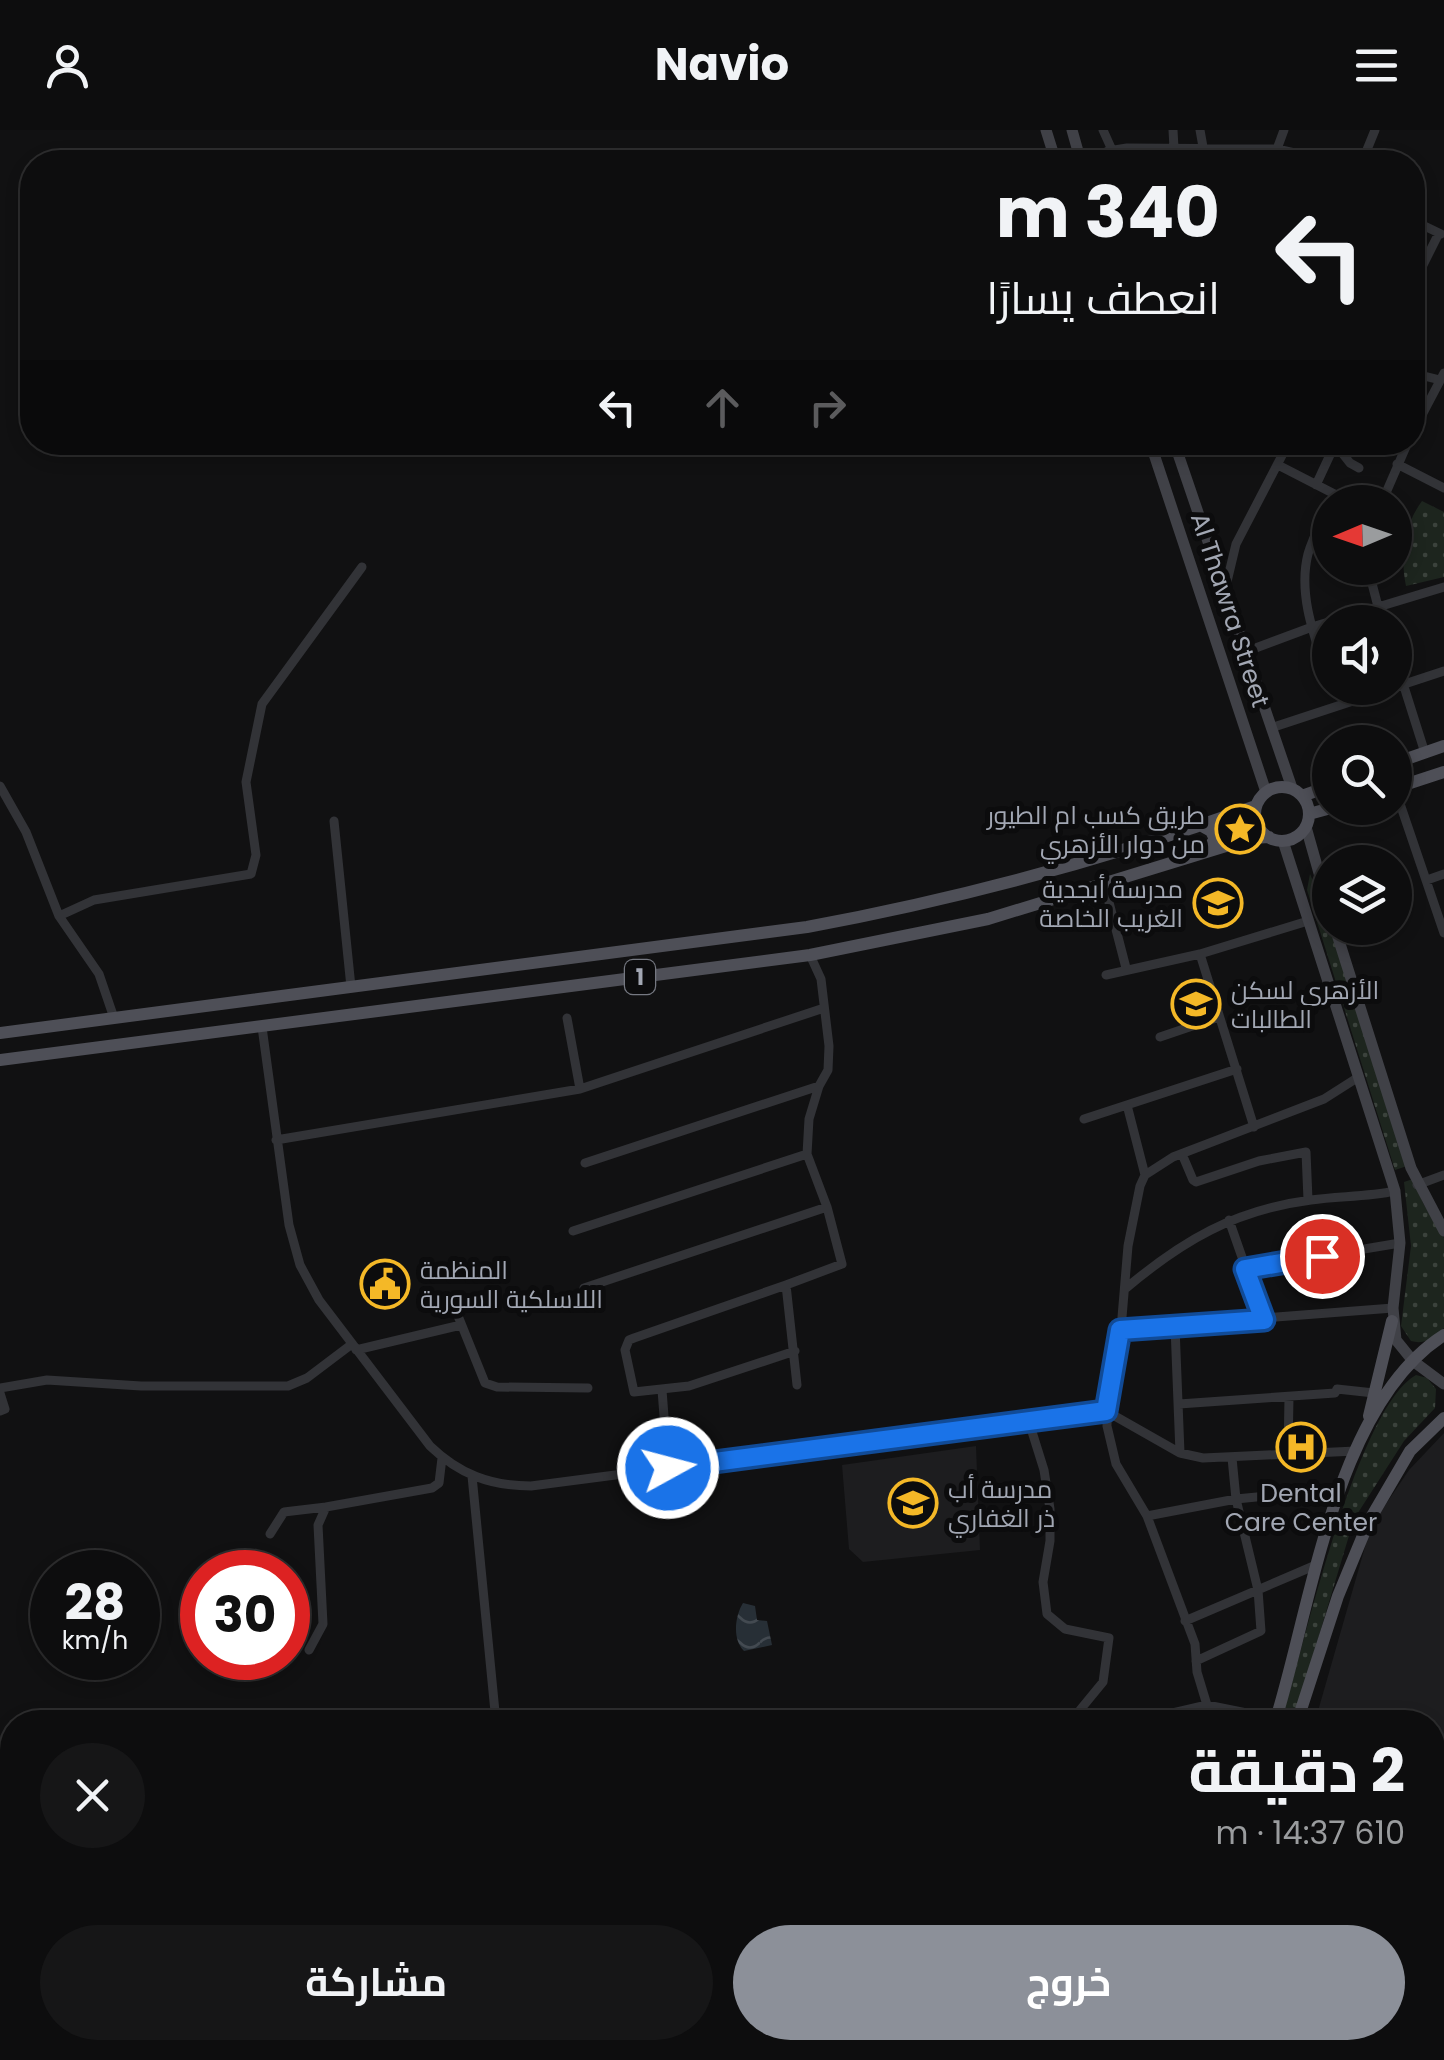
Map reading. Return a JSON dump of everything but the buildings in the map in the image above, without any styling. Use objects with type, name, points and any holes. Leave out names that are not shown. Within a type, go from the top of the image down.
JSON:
[{"type":"main road","name":"Al Thawra Street","points":[[1155,455],[1266,792]]},
{"type":"main road","name":"Al Thawra Street","points":[[1178,455],[1271,728],[1297,792]]},
{"type":"main road","points":[[1162,475],[1182,467]]},
{"type":"main road","points":[[1412,757],[1444,746]]},
{"type":"main road","points":[[1412,782],[1444,772]]},
{"type":"main road","points":[[1312,789],[1297,792],[1283,786],[1266,792],[1256,806],[1257,824],[1268,837],[1283,841],[1297,836],[1312,818]]},
{"type":"main road","points":[[1297,792],[1312,845]]},
{"type":"main road","name":"1","points":[[0,1033],[807,927],[887,912],[1138,847],[1256,806]]},
{"type":"main road","points":[[1176,862],[1213,843],[1214,834],[1202,826]]},
{"type":"main road","name":"1","points":[[0,1059],[810,956],[988,918],[1252,838],[1268,837]]},
{"type":"main road","points":[[1283,841],[1396,1191],[1400,1243],[1392,1315],[1365,1434]]},
{"type":"main road","points":[[1295,878],[1307,869],[1312,870]]},
{"type":"main road","points":[[887,912],[892,938]]},
{"type":"main road","points":[[1340,945],[1410,1168],[1444,1230]]},
{"type":"main road","points":[[0,1041],[0,1059]]},
{"type":"main road","points":[[1391,1174],[1410,1168]]},
{"type":"main road","points":[[1392,1315],[1396,1340],[1412,1361],[1444,1384]]},
{"type":"main road","points":[[1279,1710],[1316,1565],[1356,1451],[1383,1400],[1412,1361],[1444,1335]]},
{"type":"main road","points":[[1301,1710],[1338,1596],[1368,1521],[1410,1451],[1444,1418]]},
{"type":"street","points":[[1103,130],[1112,150],[1281,150]]},
{"type":"street","points":[[1173,130],[1174,148]]},
{"type":"street","points":[[1200,130],[1203,147]]},
{"type":"street","points":[[1277,149],[1284,130]]},
{"type":"street","points":[[1425,264],[1441,234]]},
{"type":"street","points":[[1425,409],[1442,376]]},
{"type":"street","points":[[1225,592],[1236,544],[1283,455]]},
{"type":"street","points":[[1278,465],[1316,485],[1331,455]]},
{"type":"street","points":[[1344,455],[1359,468]]},
{"type":"street","points":[[1389,485],[1402,455]]},
{"type":"street","points":[[1397,464],[1444,488]]},
{"type":"street","points":[[1245,652],[1312,627],[1304,585],[1312,544]]},
{"type":"street","points":[[60,916],[94,900],[251,874],[256,856],[246,782],[262,704],[362,567]]},
{"type":"street","points":[[1392,605],[1444,587]]},
{"type":"street","points":[[1412,681],[1444,671]]},
{"type":"street","points":[[1271,728],[1343,705]]},
{"type":"street","points":[[1410,705],[1425,753]]},
{"type":"street","points":[[0,786],[26,832],[60,916],[99,974],[114,1018]]},
{"type":"street","points":[[334,821],[350,987]]},
{"type":"street","points":[[1407,825],[1444,932]]},
{"type":"street","points":[[1426,880],[1444,874]]},
{"type":"street","points":[[1104,883],[1126,968]]},
{"type":"street","points":[[1106,975],[1200,954],[1308,921]]},
{"type":"street","points":[[1200,954],[1254,1127]]},
{"type":"street","points":[[795,1350],[689,1386],[634,1392],[624,1350],[629,1340],[842,1264],[807,1154],[809,1119],[828,1070],[829,1046],[821,980],[810,956]]},
{"type":"street","points":[[276,1140],[580,1089],[824,1008]]},
{"type":"street","points":[[1160,1037],[1219,1016]]},
{"type":"street","points":[[567,1018],[580,1089]]},
{"type":"street","points":[[262,1027],[276,1140],[300,1265],[312,1290],[420,1436],[442,1458],[472,1476],[500,1484],[531,1486],[1106,1411],[1180,1453],[1232,1458],[1356,1451]]},
{"type":"street","points":[[1084,1119],[1237,1069]]},
{"type":"street","points":[[1208,1705],[1194,1644],[1147,1516],[1116,1464],[1109,1439],[1106,1411],[1140,1186],[1157,1165],[1324,1099],[1357,1078]]},
{"type":"street","points":[[585,1163],[819,1086]]},
{"type":"street","points":[[1126,1105],[1146,1175]]},
{"type":"street","points":[[1182,1154],[1196,1182],[1259,1161],[1306,1152],[1308,1200]]},
{"type":"street","points":[[573,1231],[807,1154]]},
{"type":"street","points":[[1417,1184],[1444,1176]]},
{"type":"street","points":[[1125,1289],[1180,1244],[1229,1220],[1308,1200],[1396,1191]]},
{"type":"street","points":[[584,1288],[827,1207]]},
{"type":"street","points":[[1229,1220],[1264,1320]]},
{"type":"street","points":[[1245,1269],[1400,1243]]},
{"type":"street","points":[[786,1285],[797,1385]]},
{"type":"street","points":[[450,1296],[480,1376],[489,1385],[588,1388]]},
{"type":"street","points":[[1120,1330],[1392,1315]]},
{"type":"street","points":[[0,1411],[4,1408],[0,1390],[47,1380],[140,1386],[288,1386],[354,1347],[461,1325]]},
{"type":"street","points":[[1175,1327],[1180,1453]]},
{"type":"street","points":[[1179,1404],[1335,1393],[1337,1389],[1374,1393]]},
{"type":"street","points":[[662,1390],[668,1468]]},
{"type":"street","points":[[1288,1454],[1289,1397]]},
{"type":"street","points":[[1029,1422],[1044,1470],[1050,1508],[1050,1541],[1043,1582],[1047,1614],[1066,1629],[1108,1638],[1104,1682],[1080,1710]]},
{"type":"street","points":[[270,1534],[284,1512],[432,1488],[439,1483],[442,1458]]},
{"type":"street","points":[[1196,1661],[1261,1630],[1258,1590],[1236,1500],[1232,1458]]},
{"type":"street","points":[[472,1476],[495,1710]]},
{"type":"street","points":[[1147,1516],[1236,1500],[1341,1489]]},
{"type":"street","points":[[310,1648],[323,1624],[318,1525],[326,1507]]},
{"type":"street","points":[[1185,1622],[1316,1565]]},
{"type":"street","points":[[1186,1710],[1208,1705],[1229,1710]]},
{"type":"shaded area","points":[[1444,1433],[1444,1710],[1318,1710],[1371,1526],[1409,1470]]},
{"type":"shaded area","points":[[976,1446],[980,1550],[863,1562],[849,1549],[842,1465]]},
{"type":"green space","points":[[1422,501],[1444,512],[1444,577],[1412,585],[1412,518]]},
{"type":"green space","points":[[1310,874],[1312,906],[1307,890]]},
{"type":"green space","points":[[1324,945],[1336,945],[1407,1166],[1395,1170]]},
{"type":"green space","points":[[1413,1179],[1444,1238],[1444,1328],[1421,1342],[1411,1341],[1401,1326],[1411,1246],[1404,1182]]},
{"type":"green space","points":[[1416,1375],[1427,1378],[1436,1389],[1435,1408],[1404,1441],[1354,1519],[1297,1710],[1285,1710],[1320,1581],[1354,1476],[1395,1396]]},
{"type":"water","points":[[743,1603],[755,1606],[757,1620],[767,1621],[772,1645],[744,1651],[740,1646],[736,1627]]},
{"type":"place","name":"طريق كسب ام الطيور من دوار الأزهري","points":[[1240,829]]},
{"type":"place","name":"مدرسة أبجدية الغريب الخاصة","points":[[1218,903]]},
{"type":"place","name":"الأزهري لسكن الطالبات","points":[[1196,1004]]},
{"type":"place","name":"المنظمة اللاسلكية السورية","points":[[385,1284]]},
{"type":"place","name":"Dental Care Center","points":[[1301,1447]]},
{"type":"place","name":"مدرسة أب ذر الغفاري","points":[[913,1503]]},
{"type":"route","points":[[668,1468],[1106,1411],[1120,1330],[1264,1320],[1245,1269],[1322,1256]]}]
